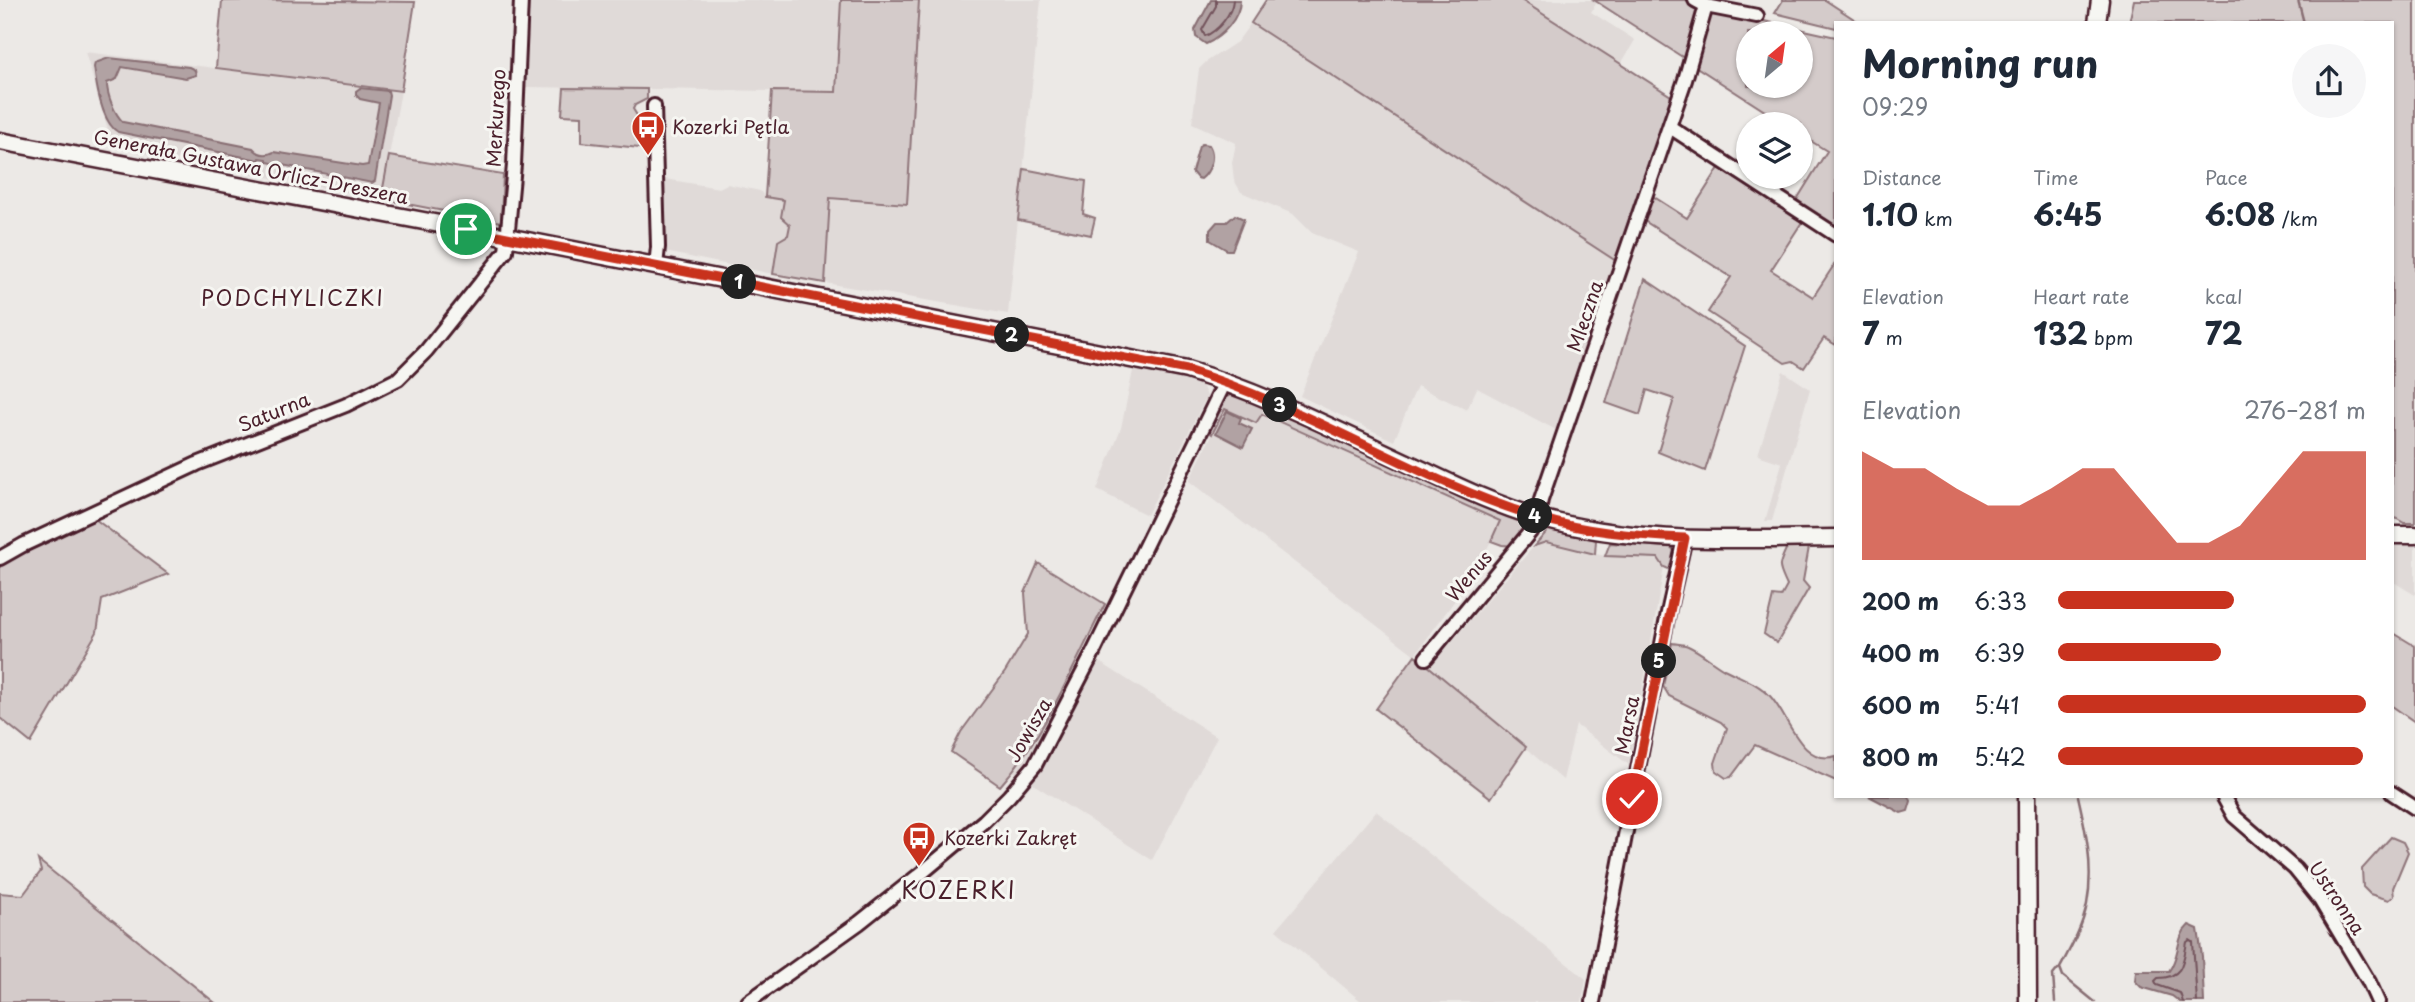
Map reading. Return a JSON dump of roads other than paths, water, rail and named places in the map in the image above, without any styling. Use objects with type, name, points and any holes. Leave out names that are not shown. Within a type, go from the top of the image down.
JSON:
[{"type":"main road","points":[[2097,21],[2100,0]]},
{"type":"main road","name":"Generała Gustawa Orlicz-Dreszera","points":[[0,141],[1187,370],[1225,382],[1466,490],[1538,517],[1605,533],[1685,538],[1834,538]]},
{"type":"main road","points":[[2394,535],[2415,535]]},
{"type":"main road","points":[[2027,798],[2028,1002]]},
{"type":"street","name":"Merkurego","points":[[508,237],[522,0]]},
{"type":"street","points":[[1700,3],[1757,16]]},
{"type":"street","name":"Mleczna","points":[[1538,517],[1541,500],[1670,127],[1700,3]]},
{"type":"street","points":[[654,106],[658,247],[656,266]]},
{"type":"street","points":[[1670,127],[1834,234]]},
{"type":"street","name":"Saturna","points":[[0,558],[197,464],[346,405],[398,379],[426,351],[506,251],[508,237]]},
{"type":"street","name":"Jowisza","points":[[748,1002],[859,923],[923,872],[992,813],[1035,765],[1090,659],[1225,382]]},
{"type":"street","name":"Wenus","points":[[1426,658],[1530,532],[1538,517]]},
{"type":"street","name":"Marsa","points":[[1593,1002],[1685,538]]},
{"type":"street","points":[[2394,794],[2415,808]]},
{"type":"street","name":"Ustronna","points":[[2224,798],[2234,817],[2295,869],[2320,900],[2378,1002]]},
{"type":"water","points":[[1211,0],[1240,0],[1237,13],[1229,26],[1206,44],[1196,37],[1195,30]]},
{"type":"water","points":[[109,58],[189,67],[195,70],[196,75],[186,78],[122,67],[117,79],[107,83],[112,104],[123,122],[253,148],[263,154],[274,152],[362,166],[368,165],[379,103],[360,99],[356,91],[360,88],[388,91],[375,181],[372,183],[267,162],[267,159],[259,160],[118,132],[104,112],[94,67],[95,63]]},
{"type":"water","points":[[1209,145],[1212,159],[1201,179],[1192,172],[1199,146]]},
{"type":"water","points":[[1235,215],[1244,219],[1232,250],[1227,250],[1210,240],[1210,230],[1217,222],[1227,222]]},
{"type":"water","points":[[1227,411],[1241,418],[1239,423],[1252,429],[1243,447],[1216,433]]},
{"type":"water","points":[[1873,798],[1910,798],[1908,811],[1901,813]]},
{"type":"water","points":[[2189,925],[2198,929],[2204,1002],[2180,1002],[2172,996],[2141,987],[2135,981],[2136,971],[2169,971],[2182,935]]},
{"type":"waterway","points":[[2298,0],[2303,21]]},
{"type":"waterway","points":[[2078,798],[2088,850],[2089,890],[2082,921],[2060,968],[2063,976],[2095,1002]]},
{"type":"waterway","points":[[2055,1002],[2053,975],[2058,969]]},
{"type":"place","name":"Kozerki Pętla","points":[[648,157]]},
{"type":"place","name":"Kozerki Zakręt","points":[[919,868]]},
{"type":"district","name":"PODCHYLICZKI","points":[[293,299]]},
{"type":"district","name":"KOZERKI","points":[[959,891]]}]
